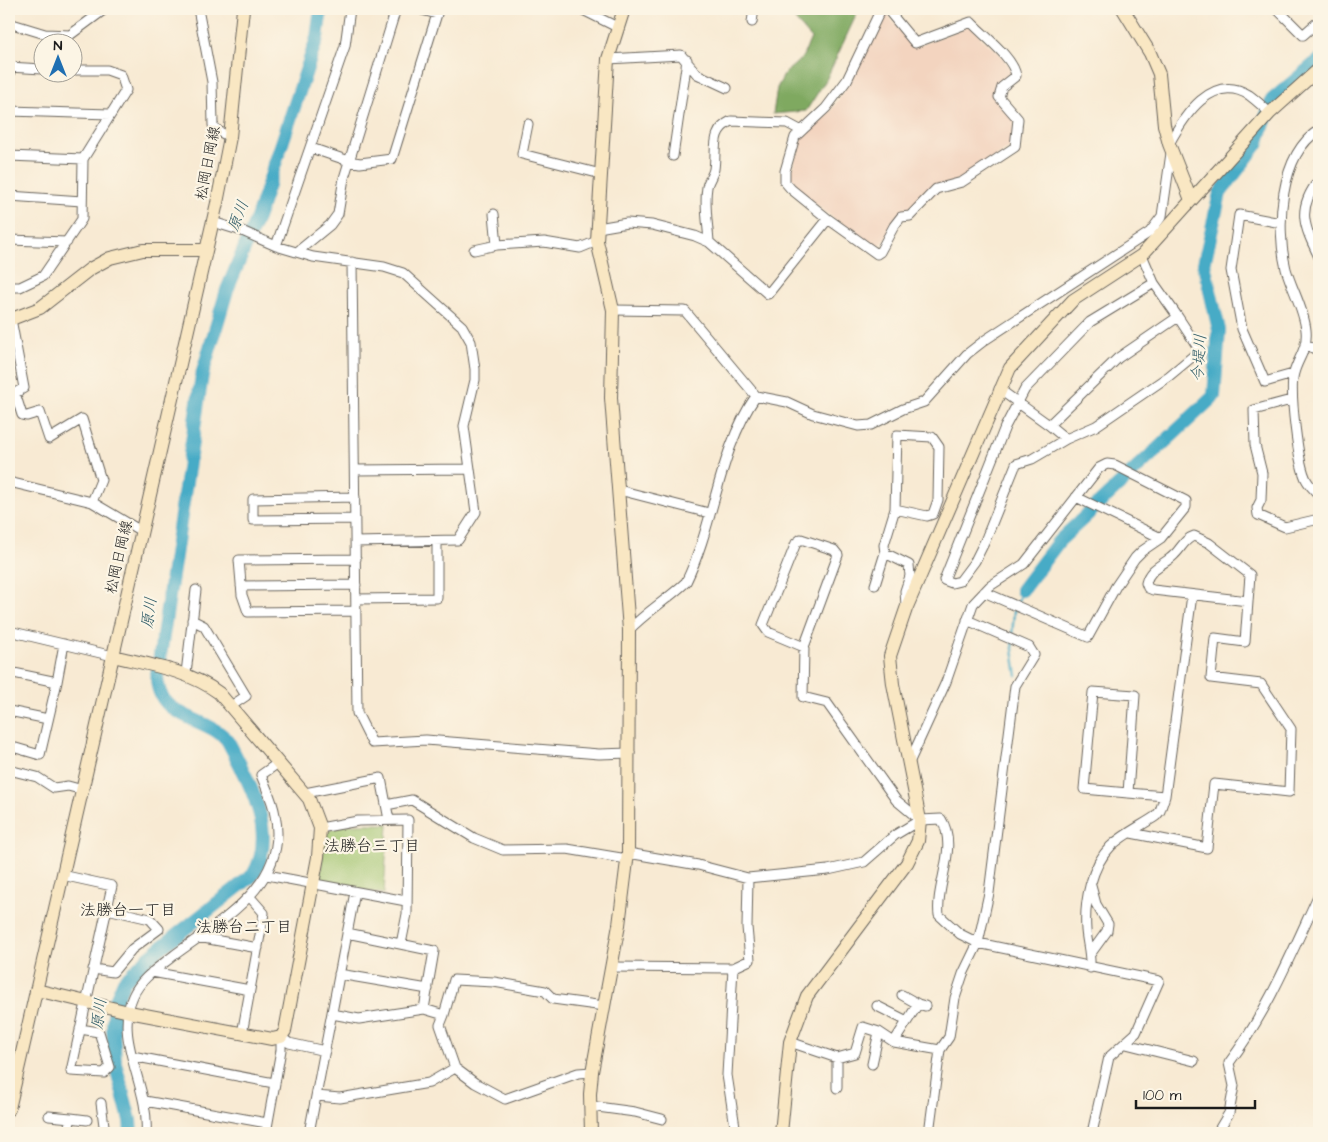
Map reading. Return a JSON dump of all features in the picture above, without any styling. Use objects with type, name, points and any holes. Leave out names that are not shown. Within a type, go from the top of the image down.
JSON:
[{"type":"street","points":[[74,32],[105,9]]},
{"type":"street","points":[[198,9],[212,82],[213,125],[218,131],[230,137]]},
{"type":"street","name":"松岡日岡線","points":[[9,1110],[213,222],[230,137],[244,9]]},
{"type":"street","points":[[276,246],[345,46],[350,9]]},
{"type":"street","points":[[311,148],[360,163],[392,159],[437,14],[418,9]]},
{"type":"street","points":[[581,9],[617,27]]},
{"type":"street","points":[[591,1133],[592,1072],[628,856],[630,753],[629,630],[611,398],[613,310],[598,235],[608,59],[624,9]]},
{"type":"street","points":[[752,22],[754,9]]},
{"type":"street","points":[[881,9],[847,80],[826,108],[800,130],[795,137],[785,171],[785,182],[791,189],[876,254],[880,252],[901,217],[910,216],[936,189],[962,182],[1014,147],[1018,120],[1000,97],[1002,87],[1016,76],[1015,69],[998,48],[972,22],[915,43],[887,9]]},
{"type":"street","points":[[1123,9],[1150,53],[1159,74],[1164,125],[1170,148],[1191,200]]},
{"type":"street","points":[[1278,9],[1303,35],[1319,21]]},
{"type":"street","points":[[297,252],[330,225],[338,214],[349,161],[393,10]]},
{"type":"street","points":[[9,22],[32,32]]},
{"type":"street","points":[[608,59],[681,55],[697,74],[727,88]]},
{"type":"street","points":[[673,156],[686,60]]},
{"type":"street","points":[[9,85],[9,67],[32,68]]},
{"type":"street","points":[[781,1133],[790,1042],[807,996],[907,863],[918,841],[920,820],[893,684],[890,656],[906,609],[999,389],[1010,368],[1072,300],[1142,255],[1270,113],[1319,69]]},
{"type":"street","points":[[9,286],[20,288],[44,276],[82,219],[83,159],[126,90],[122,75],[107,70],[82,70]]},
{"type":"street","points":[[613,310],[685,311],[756,396],[786,402],[813,414],[858,426],[871,425],[903,409],[924,402],[967,354],[985,340],[1150,232],[1162,216],[1170,148],[1189,111],[1219,89],[1229,88],[1249,95],[1270,113]]},
{"type":"street","points":[[9,112],[110,114]]},
{"type":"street","points":[[709,242],[706,203],[707,185],[714,170],[717,132],[723,125],[731,121],[787,123],[800,130]]},
{"type":"street","points":[[528,124],[522,154],[601,174]]},
{"type":"street","points":[[1319,130],[1306,142],[1286,180],[1280,203],[1286,267],[1304,316],[1307,332],[1306,344],[1300,362],[1293,374],[1291,400],[1306,480],[1319,495]]},
{"type":"street","points":[[9,156],[83,159]]},
{"type":"street","points":[[1319,180],[1304,206],[1304,222],[1319,257]]},
{"type":"street","points":[[9,196],[82,201]]},
{"type":"street","points":[[494,214],[497,245]]},
{"type":"street","points":[[1281,223],[1239,215],[1231,270],[1242,329],[1265,382],[1293,374]]},
{"type":"street","points":[[474,250],[497,245],[544,242],[580,248],[598,235],[627,223],[652,225],[709,242],[768,294],[828,218]]},
{"type":"street","points":[[213,222],[297,252],[384,267],[403,273],[462,326],[468,336],[475,369],[475,380],[464,426],[476,512],[458,540],[355,542]]},
{"type":"street","points":[[9,240],[67,242]]},
{"type":"street","points":[[92,502],[101,480],[82,419],[50,439],[40,412],[26,416],[21,413],[15,393],[24,388],[10,319],[40,308],[90,269],[110,258],[143,250],[206,250]]},
{"type":"street","points":[[1142,255],[1154,283],[1197,346],[1198,352],[1168,376],[1096,426],[1032,459],[1016,464],[975,561],[960,581],[952,583],[944,580],[1017,401],[1025,389],[1090,322],[1154,283]]},
{"type":"street","points":[[352,262],[357,714],[372,743],[426,740],[599,754],[630,753]]},
{"type":"street","points":[[1049,425],[1118,358],[1178,318]]},
{"type":"street","points":[[1306,344],[1319,351]]},
{"type":"street","points":[[999,389],[1049,425],[1066,440]]},
{"type":"street","points":[[629,630],[645,614],[670,597],[686,582],[736,433],[747,408],[756,396]]},
{"type":"street","points":[[1291,400],[1254,410],[1255,445],[1262,473],[1261,500],[1257,508],[1258,515],[1284,526],[1319,519]]},
{"type":"street","points":[[875,585],[885,553],[884,545],[895,509],[897,435],[932,437],[939,447],[938,500],[933,514],[927,516],[895,509]]},
{"type":"street","points":[[909,763],[943,690],[973,604],[984,592],[1024,564],[1093,474],[1107,464],[1115,465],[1180,496],[1186,501],[1186,507],[1161,538],[1135,558],[1116,586],[1088,637],[984,592]]},
{"type":"street","points":[[354,470],[470,469]]},
{"type":"street","points":[[9,482],[92,502],[142,531]]},
{"type":"street","points":[[619,490],[710,513]]},
{"type":"street","points":[[1076,496],[1161,538]]},
{"type":"street","points":[[355,497],[253,499],[253,520],[355,519]]},
{"type":"street","points":[[1131,833],[1207,848],[1214,784],[1289,792],[1291,729],[1286,721],[1260,684],[1211,678],[1215,638],[1245,642],[1248,601],[1249,574],[1209,543],[1194,536],[1187,539],[1174,556],[1154,569],[1146,582],[1148,588],[1153,590],[1248,601]]},
{"type":"street","points":[[804,647],[768,632],[763,626],[796,543],[801,539],[834,550],[838,555],[804,647],[803,697],[827,704],[896,800],[920,820]]},
{"type":"street","points":[[356,599],[437,598],[437,541]]},
{"type":"street","points":[[885,553],[909,565],[910,576],[905,591],[906,609]]},
{"type":"street","points":[[356,559],[239,560],[241,586],[248,612],[356,611]]},
{"type":"street","points":[[241,586],[356,585]]},
{"type":"street","points":[[186,674],[196,590]]},
{"type":"street","points":[[1090,968],[1091,953],[1086,929],[1091,886],[1097,865],[1110,847],[1160,811],[1165,796],[1192,596]]},
{"type":"street","points":[[192,620],[204,626],[246,696],[231,706]]},
{"type":"street","points":[[929,1133],[940,1050],[949,1037],[960,982],[978,943],[989,894],[1013,695],[1018,679],[1034,655],[1029,648],[967,620]]},
{"type":"street","points":[[9,631],[172,670],[206,683],[231,706],[305,793],[320,828],[313,884],[284,1031],[281,1037],[281,1050],[266,1133]]},
{"type":"street","points":[[9,746],[40,755],[64,644]]},
{"type":"street","points":[[9,672],[57,682]]},
{"type":"street","points":[[1128,793],[1135,695],[1093,692],[1084,789],[1128,793],[1165,796]]},
{"type":"street","points":[[9,711],[48,719]]},
{"type":"street","points":[[146,1133],[145,1101],[127,1035],[125,1011],[136,989],[152,972],[250,897],[267,875],[277,840],[276,815],[260,775],[278,763]]},
{"type":"street","points":[[9,770],[37,777],[54,788],[68,786],[83,790]]},
{"type":"street","points":[[305,793],[381,778],[389,820]]},
{"type":"street","points":[[386,805],[412,800],[474,838],[502,850],[567,849],[698,865],[748,878],[828,870],[864,862],[895,835],[920,820],[941,819],[946,832],[946,859],[938,907],[939,915],[960,934],[978,943],[1158,982],[1136,1033],[1126,1044],[1108,1057],[1092,1133]]},
{"type":"street","points":[[320,828],[358,821],[408,820],[406,902],[402,944]]},
{"type":"street","points":[[62,875],[112,886],[93,969],[86,1001],[80,1029],[71,1071],[104,1073],[110,1067],[99,1032],[80,1029]]},
{"type":"street","points":[[267,875],[406,902]]},
{"type":"street","points":[[611,967],[732,968],[750,960],[748,878]]},
{"type":"street","points":[[1091,886],[1096,904],[1108,924],[1107,931],[1091,953]]},
{"type":"street","points":[[309,1133],[355,892]]},
{"type":"street","points":[[1217,1133],[1229,1113],[1234,1086],[1229,1063],[1250,1034],[1273,992],[1319,894]]},
{"type":"street","points":[[242,1034],[264,913],[250,897]]},
{"type":"street","points":[[93,969],[113,972],[132,949],[159,929],[150,919],[107,909]]},
{"type":"street","points":[[347,933],[434,951],[424,1009]]},
{"type":"street","points":[[198,937],[258,948]]},
{"type":"street","points":[[732,968],[726,1075],[736,1133]]},
{"type":"street","points":[[152,972],[250,990]]},
{"type":"street","points":[[339,974],[428,990]]},
{"type":"street","points":[[592,1072],[578,1073],[505,1099],[475,1083],[455,1068],[440,1025],[454,980],[494,982],[545,991],[553,999],[604,1006]]},
{"type":"street","points":[[36,990],[125,1011],[242,1034],[272,1039],[281,1037],[289,1043],[325,1051]]},
{"type":"street","points":[[894,1042],[907,1021],[921,1005],[902,995]]},
{"type":"street","points":[[877,1006],[907,1021]]},
{"type":"street","points":[[332,1014],[359,1019],[424,1009],[444,1015]]},
{"type":"street","points":[[790,1042],[837,1058],[855,1053],[863,1028],[878,1032],[894,1042],[940,1050]]},
{"type":"street","points":[[872,1064],[878,1032]]},
{"type":"street","points":[[1126,1044],[1194,1061]]},
{"type":"street","points":[[132,1056],[274,1083]]},
{"type":"street","points":[[837,1058],[837,1088]]},
{"type":"street","points":[[316,1096],[340,1098],[429,1083],[455,1068]]},
{"type":"street","points":[[145,1101],[268,1123]]},
{"type":"street","points":[[101,1103],[105,1133]]},
{"type":"street","points":[[590,1106],[635,1112],[662,1119]]},
{"type":"street","points":[[49,1116],[87,1120]]},
{"type":"street","points":[[67,1133],[71,1118]]},
{"type":"shaded area","points":[[886,13],[914,48],[968,26],[973,27],[982,39],[996,50],[1013,71],[997,98],[1015,119],[1012,146],[961,180],[954,181],[907,213],[876,251],[792,186],[790,180],[800,137],[830,112],[848,85],[883,14]]},
{"type":"green space","points":[[796,9],[859,9],[826,80],[806,111],[773,114],[777,88],[785,73],[802,58],[811,38],[795,20]]},
{"type":"green space","points":[[388,824],[384,894],[323,883],[320,877],[325,834],[346,825]]},
{"type":"waterway","name":"原川","points":[[131,1133],[130,1120],[115,1063],[113,1028],[115,1002],[124,981],[149,957],[253,875],[260,859],[263,842],[262,824],[258,807],[252,790],[228,741],[208,726],[184,715],[165,701],[159,690],[157,676],[202,375],[227,290],[257,218],[317,38],[321,9]]},
{"type":"waterway","name":"今堤川","points":[[1022,590],[1059,541],[1214,396],[1219,330],[1204,264],[1220,193],[1257,144],[1272,100],[1319,60]]},
{"type":"waterway","points":[[1012,637],[1014,611],[1022,590]]},
{"type":"waterway","points":[[1012,642],[1017,676]]},
{"type":"district","name":"法勝台三丁目","points":[[372,846]]},
{"type":"district","name":"法勝台一丁目","points":[[128,910]]},
{"type":"district","name":"法勝台二丁目","points":[[244,927]]}]
